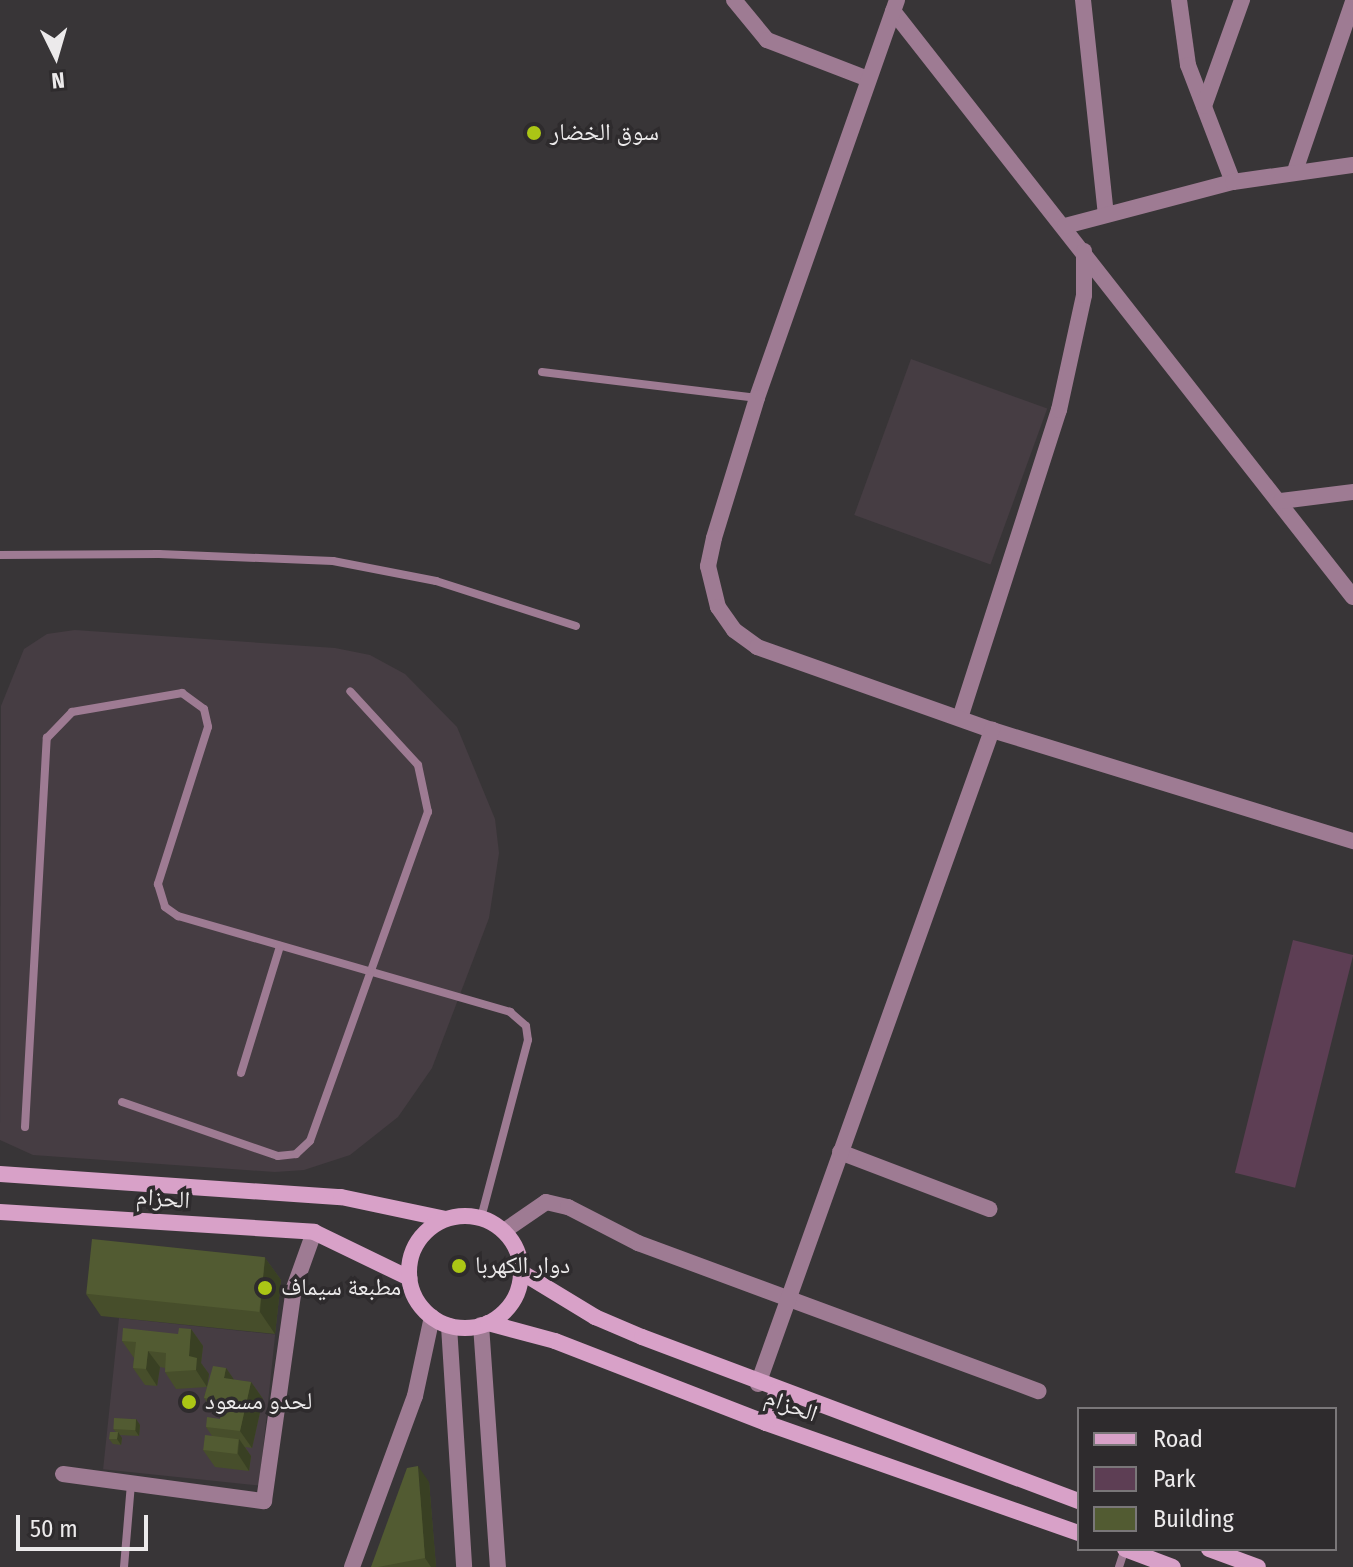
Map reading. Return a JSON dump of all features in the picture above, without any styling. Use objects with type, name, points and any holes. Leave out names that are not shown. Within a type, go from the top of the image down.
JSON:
[{"type":"main road","points":[[0,1174],[341,1197],[445,1219],[481,1218],[504,1231],[513,1243],[521,1272],[512,1303],[485,1324],[449,1326],[432,1317],[416,1300],[409,1278],[417,1243],[445,1219]]},
{"type":"main road","name":"الحزام","points":[[0,1212],[314,1232],[409,1278]]},
{"type":"main road","name":"الحزام","points":[[521,1272],[595,1317],[758,1384],[1077,1500]]},
{"type":"main road","name":"الحزام","points":[[485,1324],[555,1341],[766,1423],[1077,1532]]},
{"type":"main road","points":[[766,1423],[777,1391]]},
{"type":"main road","points":[[1130,1551],[1173,1567]]},
{"type":"main road","points":[[1214,1551],[1258,1567]]},
{"type":"street","points":[[734,0],[767,40],[868,79]]},
{"type":"street","points":[[1083,0],[1106,214]]},
{"type":"street","points":[[1179,0],[1188,65],[1233,182]]},
{"type":"street","points":[[1204,106],[1242,0]]},
{"type":"street","points":[[1295,171],[1353,2]]},
{"type":"street","points":[[895,6],[757,398],[710,552],[709,580],[725,619],[757,647],[992,730],[1353,841]]},
{"type":"street","points":[[895,6],[1353,597]]},
{"type":"street","points":[[1065,226],[1233,182],[1353,165]]},
{"type":"street","points":[[960,718],[1059,410],[1084,295],[1084,251]]},
{"type":"street","points":[[1281,501],[1353,492]]},
{"type":"street","points":[[758,1384],[992,730]]},
{"type":"street","points":[[840,1152],[989,1209]]},
{"type":"street","points":[[504,1231],[533,1207],[557,1204],[638,1243],[1039,1391]]},
{"type":"street","points":[[63,1474],[264,1501],[294,1288],[314,1232]]},
{"type":"street","points":[[352,1567],[415,1396],[432,1317]]},
{"type":"street","points":[[485,1324],[498,1567]]},
{"type":"street","points":[[449,1326],[464,1567]]},
{"type":"lane","points":[[542,372],[757,398]]},
{"type":"lane","points":[[0,555],[159,554],[333,561],[436,581],[576,626]]},
{"type":"lane","points":[[122,1102],[269,1154],[296,1154],[314,1132],[425,828],[428,796],[409,752],[350,691]]},
{"type":"lane","points":[[25,1127],[42,755],[52,730],[72,712],[173,692],[198,702],[208,727],[160,876],[160,900],[178,916],[510,1012],[526,1026],[528,1040],[481,1218]]},
{"type":"lane","points":[[241,1073],[280,946]]},
{"type":"lane","points":[[124,1567],[131,1483]]},
{"type":"shaded area","points":[[911,359],[1047,409],[990,565],[854,515]]},
{"type":"shaded area","points":[[75,630],[335,648],[370,655],[405,674],[457,727],[495,819],[499,853],[489,918],[432,1068],[398,1117],[350,1155],[304,1170],[275,1172],[33,1155],[0,1140],[1,706],[24,649],[47,634]]},
{"type":"shaded area","name":"لحدو مسعود","points":[[119,1318],[275,1334],[259,1486],[103,1469]]},
{"type":"green space","points":[[1293,940],[1353,955],[1295,1188],[1235,1173]]},
{"type":"building","points":[[92,1239],[265,1257],[259,1312],[86,1294]]},
{"type":"building","points":[[123,1328],[178,1334],[179,1328],[191,1329],[189,1356],[197,1358],[196,1370],[165,1372],[166,1353],[148,1351],[146,1369],[133,1368],[136,1342],[122,1341]]},
{"type":"building","points":[[213,1366],[226,1368],[224,1378],[251,1382],[240,1431],[206,1427],[207,1417],[220,1419],[222,1400],[204,1398]]},
{"type":"building","points":[[114,1418],[136,1419],[135,1430],[113,1429]]},
{"type":"building","points":[[110,1432],[118,1432],[117,1439],[109,1439]]},
{"type":"building","points":[[205,1435],[239,1439],[237,1454],[203,1450]]},
{"type":"building","points":[[418,1466],[425,1558],[371,1567],[407,1468]]},
{"type":"place","name":"سوق الخضار","points":[[534,133]]},
{"type":"place","name":"دوار الكهربا","points":[[459,1266]]},
{"type":"place","name":"مطبعة سيماف","points":[[265,1288]]},
{"type":"place","name":"لحدو مسعود","points":[[189,1402]]}]
